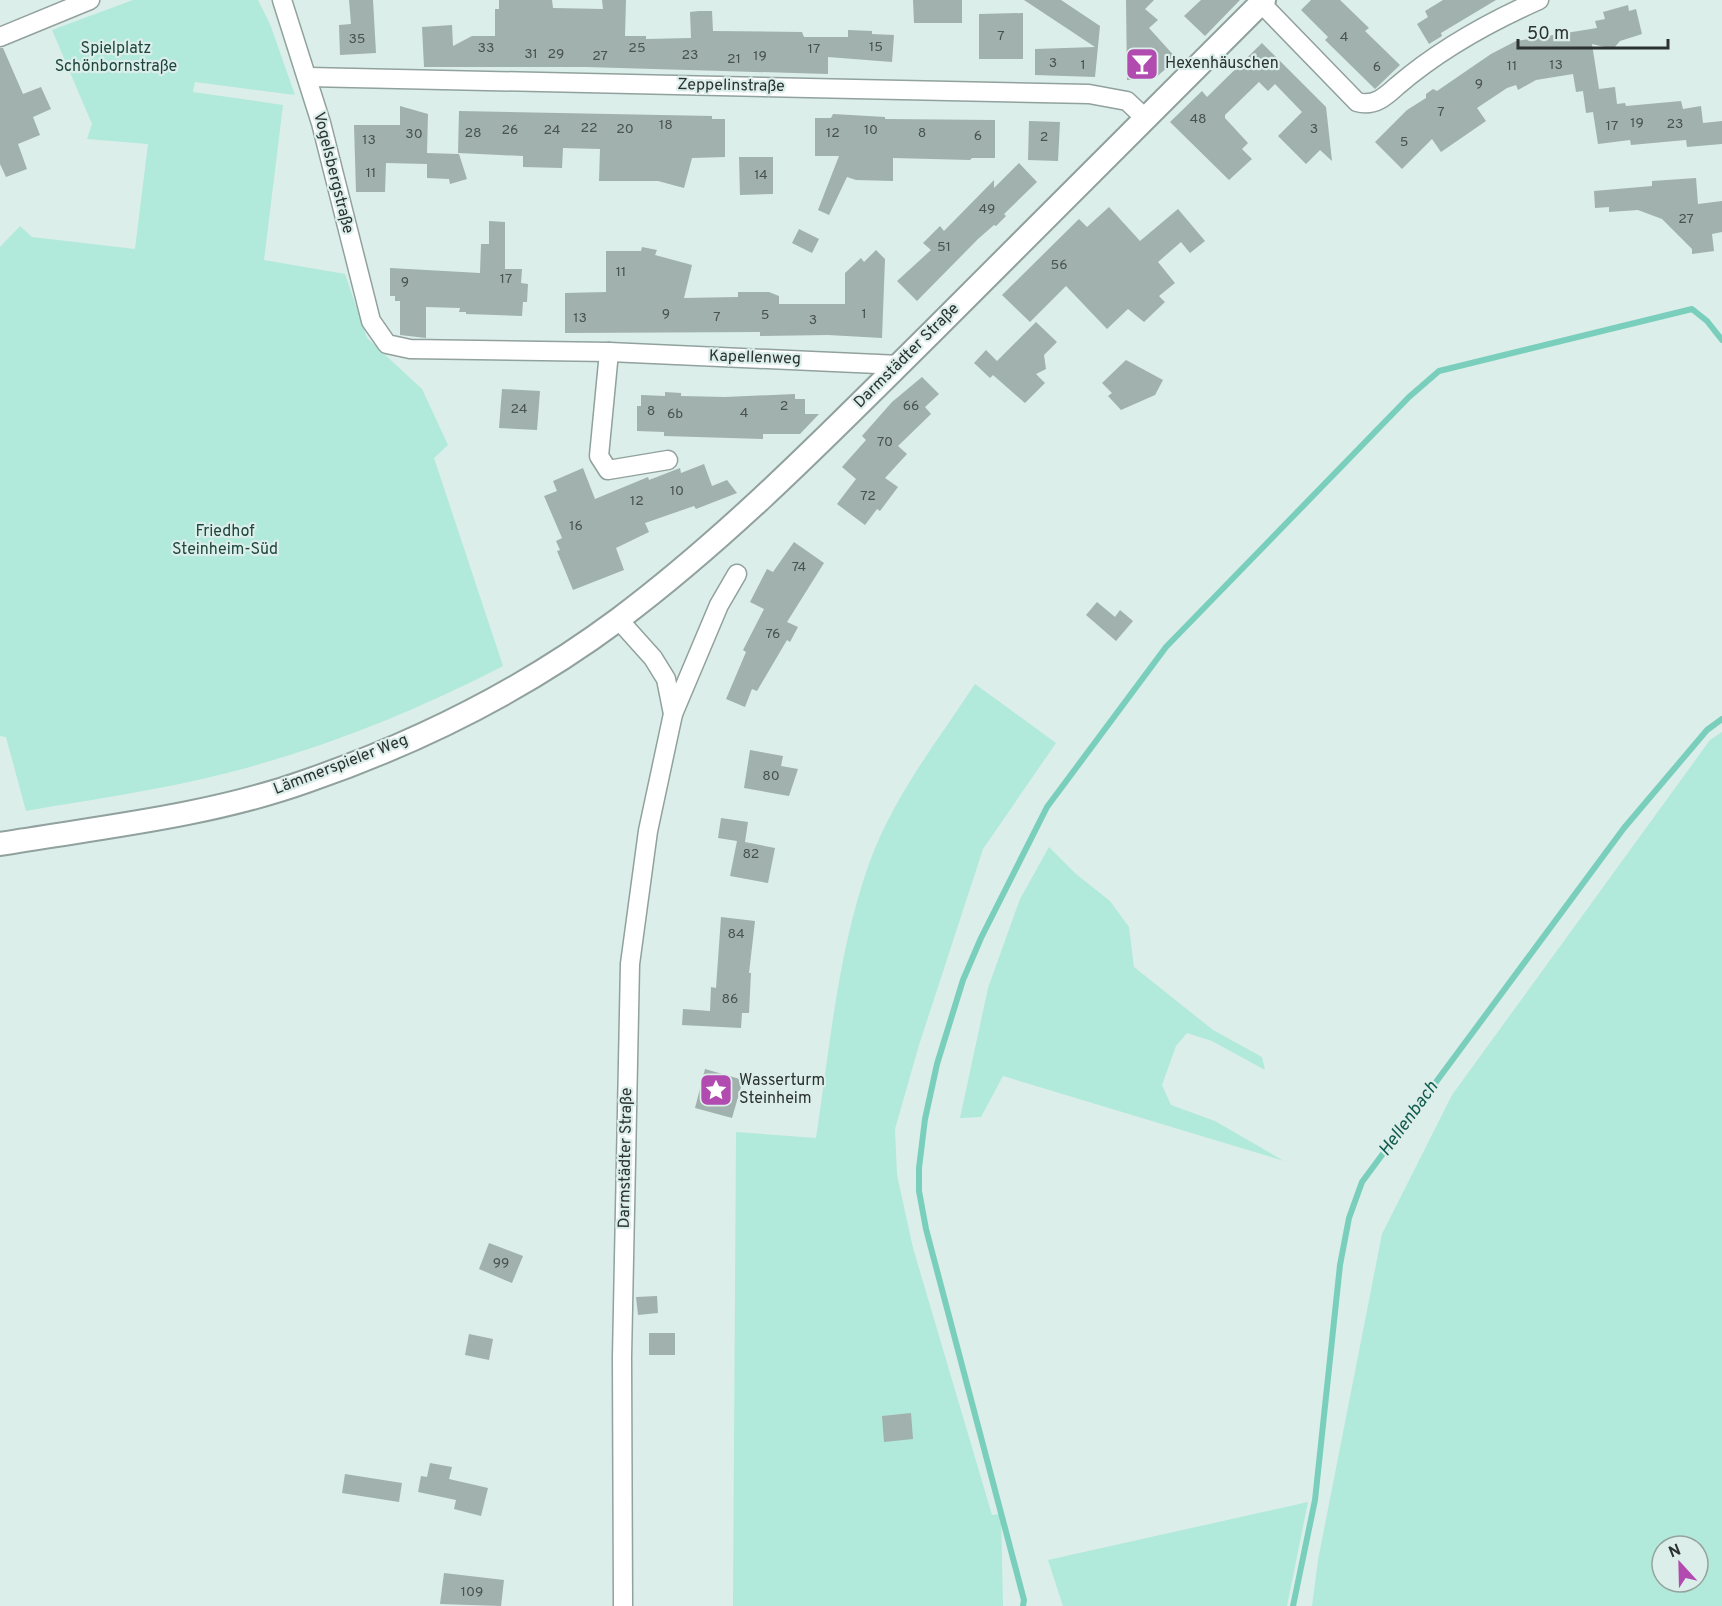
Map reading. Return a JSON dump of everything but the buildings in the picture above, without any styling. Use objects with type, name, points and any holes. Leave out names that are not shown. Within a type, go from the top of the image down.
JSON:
[{"type":"street","points":[[0,37],[90,0]]},
{"type":"street","name":"Vogelsbergstraße","points":[[282,0],[308,77],[364,303],[377,332],[387,344]]},
{"type":"street","points":[[1261,1],[1357,102],[1364,104],[1382,99],[1423,64],[1471,33],[1539,0]]},
{"type":"street","name":"Darmstädter Straße","points":[[673,714],[666,680],[653,658],[618,620],[723,534],[900,364],[1261,1]]},
{"type":"street","name":"Zeppelinstraße","points":[[308,77],[1089,94],[1127,100],[1146,119]]},
{"type":"street","name":"Kapellenweg","points":[[387,344],[410,349],[609,352],[900,364]]},
{"type":"street","points":[[609,352],[599,456],[608,470],[668,460]]},
{"type":"street","name":"Darmstädter Straße","points":[[623,1606],[622,1357],[630,964],[648,831],[673,714],[719,605],[737,574]]},
{"type":"street","name":"Lämmerspieler Weg","points":[[0,844],[205,808],[304,783],[403,743],[490,700],[547,668],[618,620]]},
{"type":"green space","name":"Friedhof Steinheim-Süd","points":[[133,0],[258,0],[270,24],[295,95],[195,82],[193,92],[283,105],[264,260],[345,274],[367,338],[422,389],[448,445],[434,458],[503,666],[436,699],[368,727],[263,763],[177,784],[26,811],[6,737],[0,736],[0,247],[20,226],[32,237],[135,249],[148,144],[87,139],[92,124],[52,30]]},
{"type":"green space","points":[[975,684],[1056,743],[983,849],[919,1045],[895,1129],[897,1175],[913,1248],[992,1515],[1001,1514],[1003,1606],[733,1606],[736,1132],[816,1138],[843,963],[859,894],[870,861],[904,791]]},
{"type":"green space","points":[[1722,732],[1722,1606],[1312,1606],[1318,1560],[1382,1234],[1452,1095],[1710,740]]},
{"type":"green space","points":[[1049,847],[1076,874],[1110,901],[1129,927],[1134,967],[1213,1030],[1262,1057],[1265,1070],[1212,1041],[1187,1033],[1176,1046],[1162,1085],[1171,1105],[1215,1121],[1284,1161],[1003,1076],[981,1117],[960,1118],[988,988],[1020,899]]},
{"type":"green space","points":[[1308,1502],[1287,1606],[1063,1606],[1048,1560]]},
{"type":"waterway","points":[[1023,1606],[1024,1600],[926,1229],[919,1191],[919,1168],[925,1119],[937,1064],[963,980],[981,938],[1047,807],[1166,647],[1409,397],[1439,371],[1692,309],[1707,321],[1722,340]]},
{"type":"waterway","name":"Hellenbach","points":[[1293,1606],[1315,1500],[1340,1265],[1349,1218],[1362,1182],[1624,828],[1707,730],[1722,719]]},
{"type":"place","name":"Hexenhäuschen","points":[[1142,64]]},
{"type":"place","name":"Wasserturm Steinheim","points":[[716,1090]]},
{"type":"park label","name":"Spielplatz Schönbornstraße","points":[[116,58]]}]
